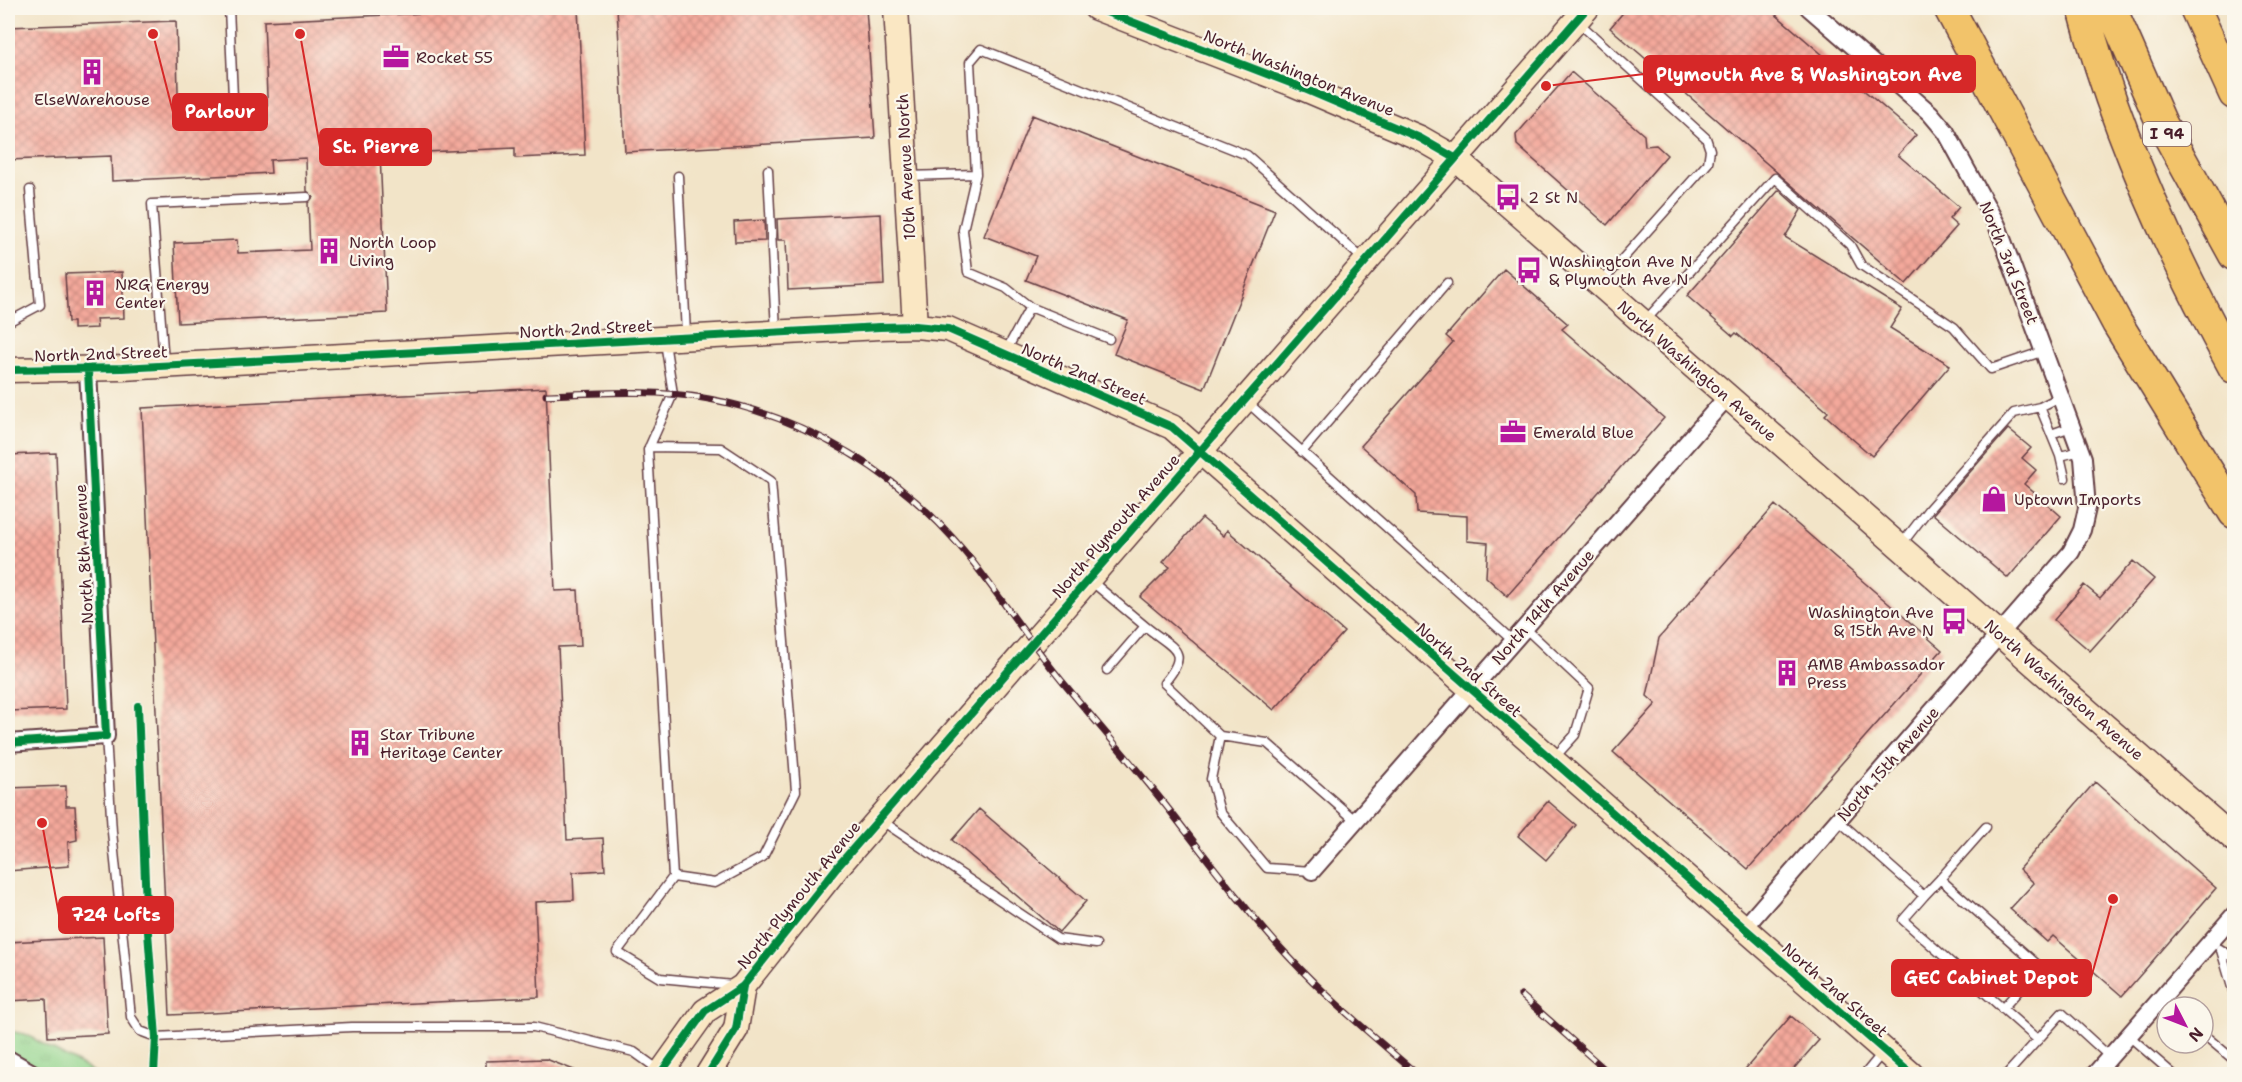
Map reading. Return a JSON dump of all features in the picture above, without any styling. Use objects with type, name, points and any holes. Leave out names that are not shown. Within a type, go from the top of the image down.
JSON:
[{"type":"highway","points":[[1949,8],[2117,323],[2235,513]]},
{"type":"highway","points":[[1967,8],[2117,323]]},
{"type":"highway","points":[[2083,8],[2105,86],[2149,197],[2173,251],[2235,368]]},
{"type":"highway","name":"I 94","points":[[2110,8],[2162,124],[2235,255]]},
{"type":"highway","points":[[2194,8],[2235,94]]},
{"type":"main road","name":"10th Avenue North","points":[[896,8],[915,326]]},
{"type":"main road","name":"North Washington Avenue","points":[[1103,9],[1293,84],[1420,138],[1455,158],[2235,839]]},
{"type":"main road","name":"North Plymouth Avenue","points":[[661,1073],[705,1011],[743,986],[879,819],[1581,14]]},
{"type":"main road","name":"North 2nd Street","points":[[8,370],[88,370],[776,332],[915,326],[948,329],[1172,426],[1911,1074]]},
{"type":"main road","name":"North Plymouth Avenue","points":[[708,1074],[736,1029],[743,986]]},
{"type":"street","name":"North 3rd Street","points":[[1809,8],[1930,113],[1947,132],[1997,225],[2044,351],[2081,451],[2087,481],[2087,508]]},
{"type":"street","name":"North 8th Avenue","points":[[88,370],[106,736]]},
{"type":"street","name":"North 14th Avenue","points":[[1312,871],[1727,397]]},
{"type":"street","name":"North 15th Avenue","points":[[1744,928],[2071,552],[2082,530],[2087,508]]},
{"type":"street","points":[[8,743],[106,736]]},
{"type":"street","points":[[2173,995],[2215,946],[2235,915]]},
{"type":"street","points":[[2095,1074],[2128,1036],[2155,1013]]},
{"type":"street","points":[[8,1059],[34,1074]]},
{"type":"lane","points":[[229,8],[232,97]]},
{"type":"lane","points":[[1581,14],[1706,138],[1710,150],[1708,163],[1599,285]]},
{"type":"lane","points":[[1109,339],[1030,307],[1006,288],[968,272],[963,230],[976,174],[970,62],[981,49],[1247,155],[1365,261]]},
{"type":"lane","points":[[768,170],[776,332]]},
{"type":"lane","points":[[906,176],[976,174]]},
{"type":"lane","points":[[678,176],[673,394],[649,447],[673,877],[617,952],[660,978],[743,986]]},
{"type":"lane","points":[[1643,323],[1775,178],[1850,245],[1861,265],[1954,327],[1991,369],[2044,351]]},
{"type":"lane","points":[[8,322],[40,305],[30,190]]},
{"type":"lane","points":[[164,366],[152,204],[307,197]]},
{"type":"lane","points":[[1302,452],[1447,283]]},
{"type":"lane","points":[[1004,354],[1030,307]]},
{"type":"lane","points":[[1900,547],[1928,510],[2014,413],[2040,406],[2060,397]]},
{"type":"lane","points":[[1244,399],[1513,641]]},
{"type":"lane","points":[[2040,406],[2060,456],[2065,478]]},
{"type":"lane","points":[[2051,434],[2071,427]]},
{"type":"lane","points":[[649,447],[721,448],[771,481],[796,791],[763,857],[715,883],[673,877]]},
{"type":"lane","points":[[2060,456],[2081,451]]},
{"type":"lane","points":[[1088,579],[1178,654],[1180,661],[1178,667],[1164,683],[1220,736],[1267,743],[1356,821]]},
{"type":"lane","points":[[1107,670],[1145,626]]},
{"type":"lane","points":[[1525,628],[1589,688],[1575,735],[1552,761]]},
{"type":"lane","points":[[106,736],[112,832],[131,1017],[140,1031],[156,1037],[352,1027],[534,1027],[634,1052],[661,1073]]},
{"type":"lane","points":[[1220,736],[1212,779],[1220,812],[1267,868],[1312,871]]},
{"type":"lane","points":[[879,819],[1058,939],[1096,944]]},
{"type":"lane","points":[[1838,820],[1924,896]]},
{"type":"lane","points":[[1986,827],[1903,920],[2038,1040]]},
{"type":"lane","points":[[1940,879],[2040,967],[2002,1010]]},
{"type":"lane","points":[[2215,946],[2235,958]]},
{"type":"lane","points":[[2215,946],[2234,994]]},
{"type":"lane","points":[[2007,1074],[2062,1013],[2110,1057]]},
{"type":"lane","points":[[2128,1036],[2173,1074]]},
{"type":"lane","points":[[2215,1044],[2235,1060]]},
{"type":"lane","points":[[1865,1074],[1884,1051]]},
{"type":"green space","points":[[8,1031],[25,1034],[97,1074],[8,1074]]},
{"type":"building","points":[[529,8],[578,8],[585,155],[515,158],[515,148],[380,154],[387,313],[178,323],[174,243],[237,240],[238,253],[310,250],[308,203],[313,197],[307,191],[306,158],[270,160],[271,173],[112,181],[111,156],[8,160],[8,27],[176,21],[179,126],[268,121],[264,21]]},
{"type":"building","points":[[617,8],[866,8],[875,138],[625,152]]},
{"type":"building","points":[[1627,8],[1768,8],[1916,135],[1898,155],[1959,207],[1949,219],[1957,226],[1906,284],[1610,28]]},
{"type":"building","points":[[1571,72],[1644,135],[1645,146],[1656,145],[1667,155],[1607,225],[1517,145],[1516,135]]},
{"type":"building","points":[[1032,115],[1275,210],[1204,389],[1114,354],[1128,320],[1026,280],[1036,256],[984,236]]},
{"type":"building","points":[[1779,190],[1801,210],[1785,237],[1902,309],[1890,328],[1950,365],[1872,456],[1825,415],[1828,412],[1736,333],[1733,336],[1687,296]]},
{"type":"building","points":[[881,214],[884,285],[788,290],[786,240],[778,240],[777,219]]},
{"type":"building","points":[[764,220],[765,241],[735,242],[734,222]]},
{"type":"building","name":"Emerald Blue","points":[[1504,269],[1568,324],[1562,329],[1664,418],[1507,596],[1486,577],[1488,543],[1467,541],[1467,516],[1417,513],[1416,495],[1361,446],[1453,342],[1446,336]]},
{"type":"building","name":"NRG Energy Center","points":[[122,272],[124,318],[96,319],[97,328],[73,329],[73,322],[68,322],[65,274]]},
{"type":"building","name":"Star Tribune Heritage Center","points":[[546,388],[555,591],[578,590],[581,646],[558,647],[567,840],[603,838],[605,870],[573,872],[574,900],[535,902],[539,997],[170,1015],[142,408]]},
{"type":"building","name":"Uptown Imports","points":[[2008,429],[2031,448],[2022,458],[2036,470],[2024,484],[2061,516],[2008,578],[1933,514]]},
{"type":"building","points":[[56,453],[66,709],[8,711],[8,455]]},
{"type":"building","name":"AMB Ambassador Press","points":[[1775,505],[1942,650],[1748,869],[1613,752],[1656,704],[1647,696],[1659,638]]},
{"type":"building","points":[[1202,518],[1224,536],[1227,530],[1344,632],[1274,710],[1140,597],[1170,567],[1163,562]]},
{"type":"building","points":[[2133,561],[2154,579],[2090,651],[2054,620],[2084,585],[2100,598]]},
{"type":"building","points":[[2095,782],[2216,888],[2122,996],[2053,936],[2047,942],[2010,909],[2034,883],[2019,869]]},
{"type":"building","points":[[66,786],[66,806],[75,806],[77,840],[68,842],[69,866],[8,871],[8,788]]},
{"type":"building","points":[[1548,801],[1576,825],[1546,860],[1518,836]]},
{"type":"building","points":[[979,809],[1086,901],[1059,932],[952,840]]},
{"type":"building","points":[[103,937],[108,1034],[48,1037],[46,999],[8,1001],[8,942]]},
{"type":"building","points":[[1791,1016],[1819,1040],[1789,1074],[1741,1074]]},
{"type":"building","points":[[546,1059],[584,1074],[486,1074],[486,1061]]},
{"type":"railway","points":[[546,395],[628,392],[709,399],[746,408],[816,435],[850,453],[881,474],[939,523],[964,551],[1053,670],[1148,783],[1273,939],[1303,972],[1417,1074]]},
{"type":"railway","points":[[1521,995],[1610,1074]]},
{"type":"cycle path","points":[[1096,8],[1293,84],[1420,138],[1455,158]]},
{"type":"cycle path","points":[[660,1074],[705,1011],[743,986],[839,865],[1587,8]]},
{"type":"cycle path","points":[[8,370],[122,368],[880,327],[915,326],[948,329],[1172,427],[1911,1074]]},
{"type":"cycle path","points":[[8,743],[106,736],[88,370]]},
{"type":"cycle path","points":[[138,706],[146,906],[156,1037],[154,1074]]},
{"type":"cycle path","points":[[708,1074],[736,1029],[743,986]]},
{"type":"place","name":"Parlour","points":[[153,34]]},
{"type":"place","name":"St. Pierre","points":[[300,34]]},
{"type":"place","name":"Rocket 55","points":[[396,57]]},
{"type":"place","name":"ElseWarehouse","points":[[92,72]]},
{"type":"place","name":"Plymouth Ave & Washington Ave","points":[[1546,86]]},
{"type":"place","name":"2 St N","points":[[1508,197]]},
{"type":"place","name":"North Loop Living","points":[[329,251]]},
{"type":"place","name":"Washington Ave N & Plymouth Ave N","points":[[1529,270]]},
{"type":"place","name":"NRG Energy Center","points":[[95,293]]},
{"type":"place","name":"Emerald Blue","points":[[1513,432]]},
{"type":"place","name":"Uptown Imports","points":[[1994,499]]},
{"type":"place","name":"Washington Ave & 15th Ave N","points":[[1954,621]]},
{"type":"place","name":"AMB Ambassador Press","points":[[1787,673]]},
{"type":"place","name":"Star Tribune Heritage Center","points":[[360,743]]},
{"type":"place","name":"724 Lofts","points":[[42,823]]},
{"type":"place","name":"GEC Cabinet Depot","points":[[2113,899]]}]
